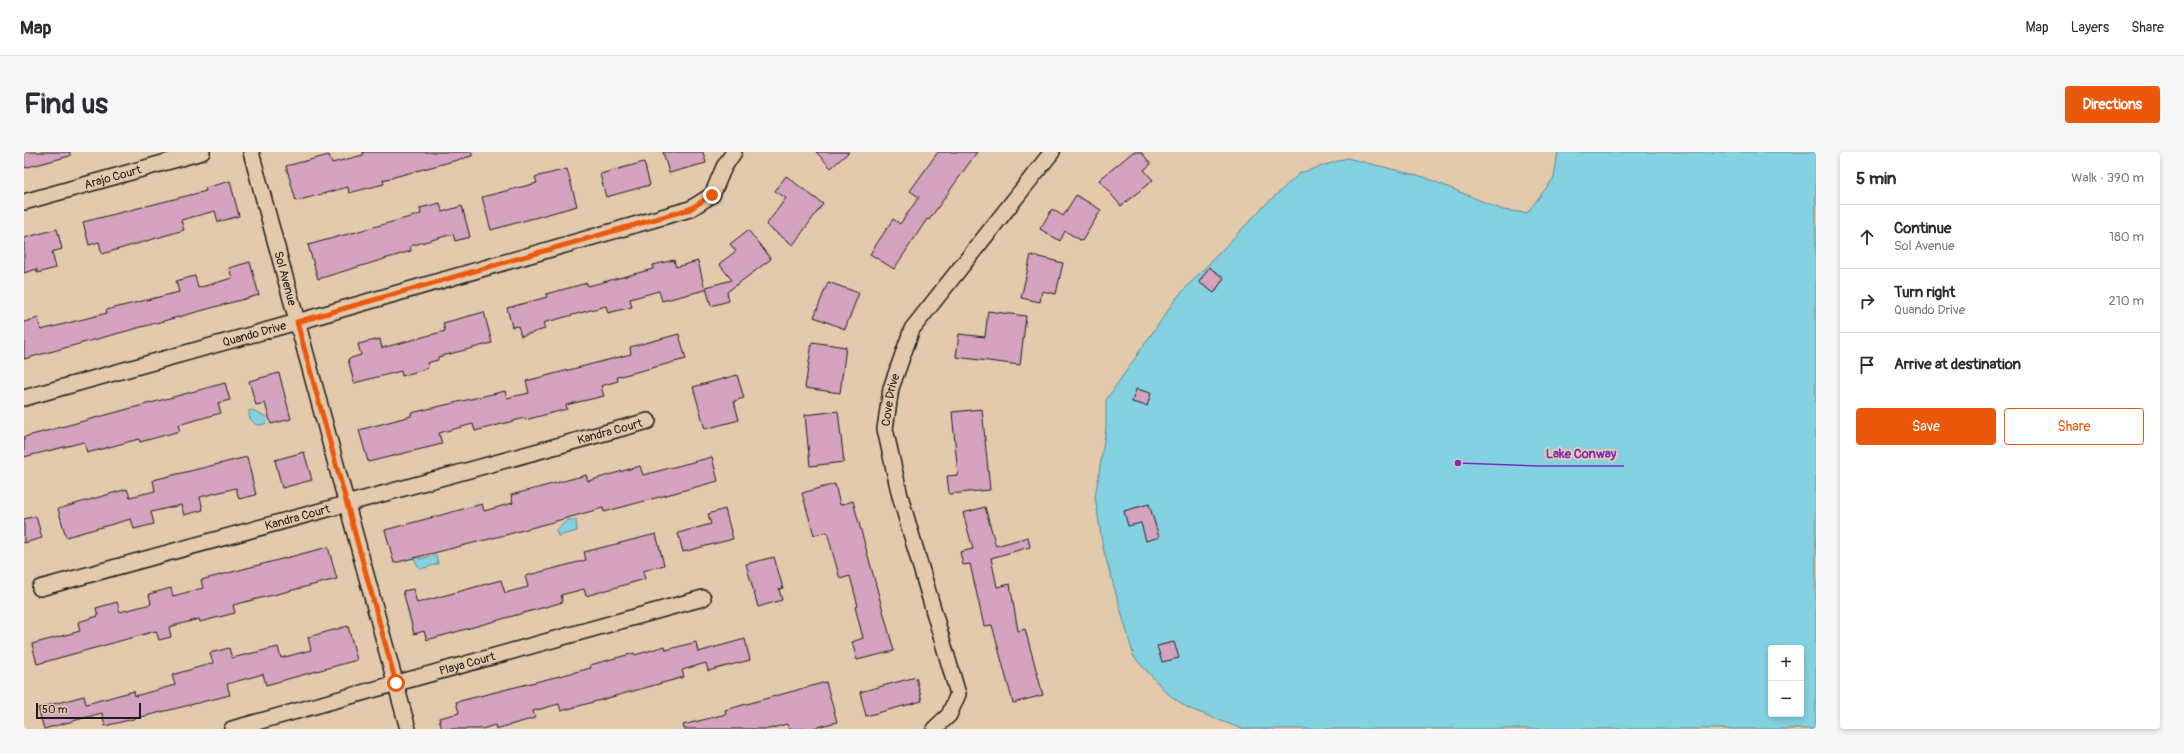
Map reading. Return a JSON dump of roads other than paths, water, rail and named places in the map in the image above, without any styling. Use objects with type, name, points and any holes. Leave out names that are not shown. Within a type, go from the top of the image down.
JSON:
[{"type":"street","name":"Arajo Court","points":[[24,202],[202,152]]},
{"type":"street","name":"Sol Avenue","points":[[251,152],[408,729]]},
{"type":"street","name":"Quando Drive","points":[[24,398],[297,322],[690,209],[712,195],[724,167],[734,152]]},
{"type":"street","name":"Cove Drive","points":[[934,729],[948,715],[958,694],[900,496],[885,429],[891,388],[912,329],[1052,152]]},
{"type":"street","name":"Kandra Court","points":[[40,588],[648,421]]},
{"type":"street","name":"Playa Court","points":[[232,729],[702,598]]},
{"type":"water","points":[[1558,152],[1816,152],[1816,729],[1242,729],[1188,708],[1168,694],[1134,657],[1103,548],[1095,497],[1106,429],[1106,400],[1178,296],[1264,206],[1300,173],[1347,158],[1424,177],[1503,210],[1527,213],[1554,178]]},
{"type":"water","points":[[252,410],[265,416],[267,420],[265,424],[257,425],[252,421],[249,411]]},
{"type":"water","points":[[568,520],[576,520],[577,531],[558,536],[556,530]]},
{"type":"water","points":[[419,555],[420,559],[436,555],[438,564],[420,569],[413,557]]},
{"type":"place","name":"Lake Conway","points":[[1458,463]]}]
